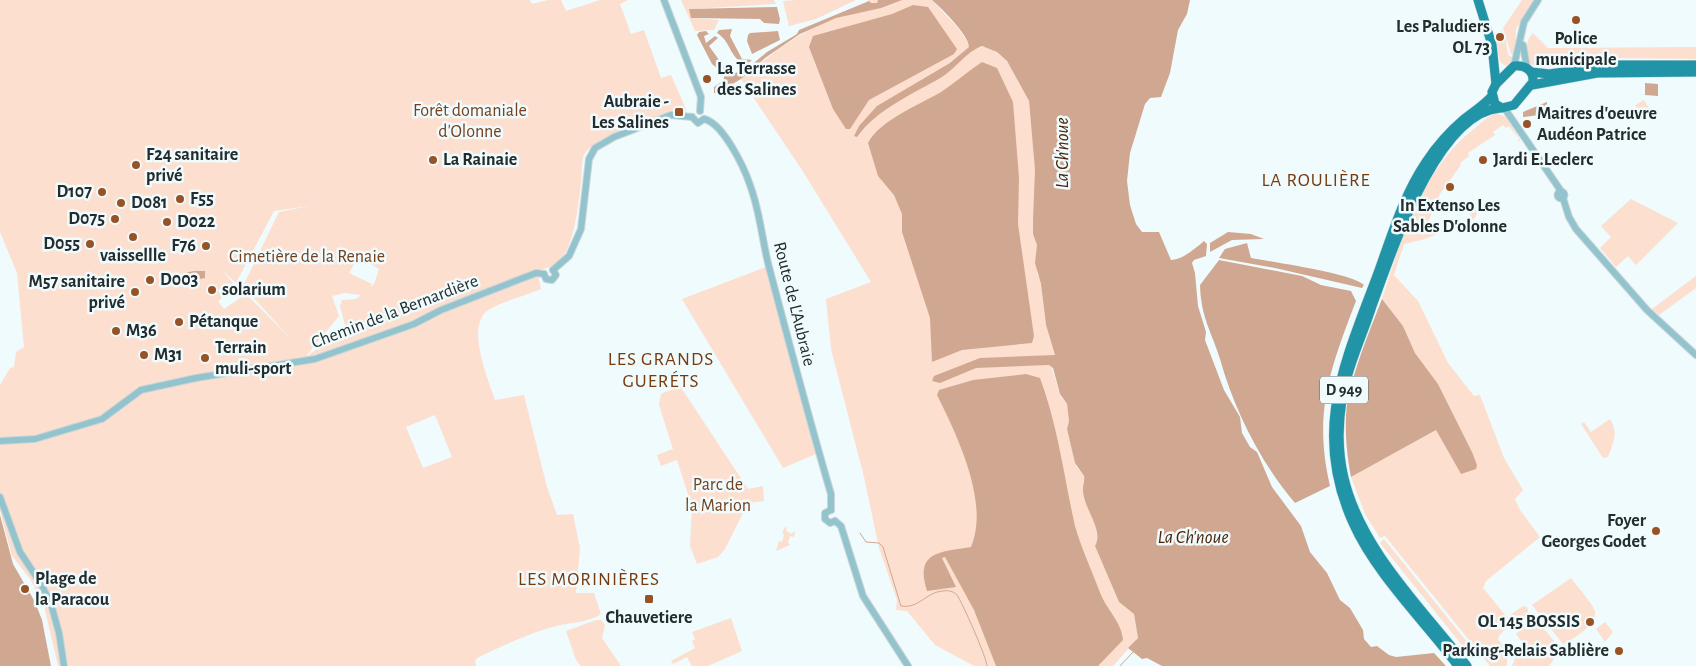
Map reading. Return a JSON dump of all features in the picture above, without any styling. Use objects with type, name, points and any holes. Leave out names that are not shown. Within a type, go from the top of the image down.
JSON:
[{"type":"main road","points":[[1478,0],[1499,67],[1513,67],[1549,74],[1616,64],[1696,65]]},
{"type":"main road","points":[[1494,56],[1496,84],[1492,96],[1495,104],[1502,108],[1514,105],[1532,85],[1534,79],[1529,70]]},
{"type":"main road","points":[[1496,84],[1513,67]]},
{"type":"main road","points":[[1532,85],[1597,72],[1696,72]]},
{"type":"main road","name":"D 949","points":[[1458,666],[1378,564],[1354,526],[1337,478],[1333,448],[1333,416],[1343,368],[1401,209],[1414,182],[1443,140],[1492,96]]},
{"type":"main road","name":"D 949","points":[[1467,666],[1384,561],[1365,532],[1351,502],[1344,477],[1339,431],[1342,400],[1350,370],[1408,210],[1433,165],[1458,134],[1482,113],[1502,108]]},
{"type":"street","points":[[553,270],[556,275],[552,280],[546,279],[544,274],[550,269],[553,270],[569,256],[581,229],[589,159],[595,148],[614,137],[671,115],[692,117],[696,122],[704,119],[700,111],[701,97],[664,0]]},
{"type":"street","points":[[1513,67],[1525,19],[1538,0]]},
{"type":"street","points":[[1522,35],[1529,70]]},
{"type":"street","points":[[1513,123],[1514,105]]},
{"type":"street","points":[[1502,108],[1550,173],[1562,195],[1569,217],[1576,229],[1646,310],[1696,355]]},
{"type":"street","points":[[692,117],[694,112],[700,111]]},
{"type":"street","name":"Route de L'Aubraie","points":[[704,119],[712,121],[736,154],[750,186],[789,346],[831,494],[831,510]]},
{"type":"street","name":"Chemin de la Bernardière","points":[[0,442],[35,439],[102,419],[141,390],[196,378],[315,360],[414,324],[441,310],[536,273],[544,274]]},
{"type":"street","points":[[0,497],[24,559],[41,584],[51,604],[59,633],[64,666]]},
{"type":"street","points":[[831,510],[836,514],[835,521],[830,523],[825,519],[826,512],[831,510]]},
{"type":"street","points":[[835,521],[841,526],[863,596],[908,666]]},
{"type":"green space","points":[[0,0],[530,0],[532,4],[548,0],[561,0],[566,11],[600,0],[628,0],[620,4],[631,34],[644,30],[661,78],[671,75],[686,109],[685,113],[660,117],[630,127],[601,140],[591,147],[583,158],[575,225],[564,256],[548,268],[537,271],[541,289],[502,303],[490,309],[482,316],[478,338],[483,366],[495,400],[524,395],[547,487],[557,515],[573,514],[580,548],[576,593],[594,593],[601,614],[585,621],[546,629],[516,640],[477,658],[475,661],[476,666],[58,666],[44,606],[30,579],[12,556],[0,511],[0,385],[10,368],[14,367],[16,352],[24,347],[17,273],[0,232]],"holes":[[[309,206],[279,212],[243,286],[291,339],[246,294],[224,309],[218,301],[222,298],[218,290],[233,283],[222,270],[236,283],[274,211]],[[362,259],[379,269],[374,284],[371,287],[372,284],[349,273],[355,262]],[[345,293],[361,295],[356,299],[342,300],[340,306],[345,325],[308,356],[339,316],[332,296]],[[435,415],[452,457],[423,468],[406,427]]]},
{"type":"green space","points":[[681,0],[774,0],[776,4],[690,9],[691,18],[719,20],[714,30],[695,31]]},
{"type":"green space","points":[[856,0],[816,19],[789,26],[783,1]]},
{"type":"green space","points":[[868,0],[932,0],[958,28],[973,50],[985,46],[997,52],[1007,61],[1029,101],[1036,178],[1033,234],[1037,241],[1037,273],[1041,284],[1046,325],[1055,354],[1051,366],[1061,397],[1067,404],[1069,421],[1067,429],[1076,466],[1084,476],[1084,499],[1097,533],[1095,546],[1119,602],[1134,614],[1138,638],[1113,666],[974,666],[935,645],[907,611],[896,610],[897,600],[879,548],[864,477],[831,349],[826,299],[871,282],[802,170],[741,79],[785,45],[817,26],[852,12],[870,9]]},
{"type":"green space","points":[[1522,0],[1534,0],[1516,29],[1515,55],[1511,54],[1503,28]]},
{"type":"green space","points":[[1501,30],[1505,35],[1508,55],[1514,58],[1506,66],[1500,62],[1495,41],[1501,36],[1499,35]]},
{"type":"green space","points":[[1533,33],[1548,48],[1696,47],[1696,59],[1611,58],[1540,69],[1529,63],[1528,59],[1527,43]]},
{"type":"green space","points":[[1644,100],[1653,114],[1644,119],[1635,105]]},
{"type":"green space","points":[[1497,113],[1506,117],[1520,140],[1517,143],[1519,139],[1509,126],[1506,128],[1503,125],[1493,132],[1495,135],[1468,153],[1469,156],[1460,163],[1461,165],[1440,194],[1424,232],[1430,234],[1471,218],[1470,214],[1475,212],[1472,193],[1477,214],[1474,219],[1425,239],[1404,244],[1394,275],[1418,301],[1448,363],[1474,396],[1480,395],[1504,458],[1523,490],[1515,499],[1520,510],[1540,537],[1486,581],[1483,588],[1507,617],[1523,606],[1527,607],[1528,613],[1526,618],[1505,630],[1498,639],[1507,652],[1507,666],[1490,666],[1385,536],[1380,538],[1365,514],[1351,477],[1436,430],[1461,474],[1472,452],[1438,384],[1415,353],[1403,326],[1382,299],[1406,228],[1428,184],[1441,163],[1457,145],[1485,119]]},
{"type":"green space","points":[[1631,199],[1678,223],[1636,265],[1628,256],[1616,267],[1600,248],[1611,237],[1601,226]]},
{"type":"green space","points":[[766,267],[816,454],[783,468],[682,299]]},
{"type":"green space","points":[[1696,276],[1696,288],[1659,315],[1652,309]]},
{"type":"green space","name":"Parc de la Marion","points":[[680,386],[748,489],[763,486],[764,501],[748,503],[725,549],[718,557],[697,564],[690,546],[692,507],[677,460],[661,466],[657,455],[673,449],[659,405],[661,394]]},
{"type":"green space","points":[[1610,419],[1615,434],[1608,457],[1603,458],[1581,424],[1584,422],[1591,432]]},
{"type":"green space","points":[[785,527],[787,528],[786,531],[792,534],[794,531],[794,537],[790,536],[788,542],[790,545],[776,551],[779,541],[782,542],[784,535],[782,533]]},
{"type":"green space","points":[[1384,539],[1471,647],[1470,650],[1465,649],[1380,543]]},
{"type":"green space","points":[[1571,578],[1594,608],[1595,616],[1589,626],[1573,639],[1563,644],[1532,605]]},
{"type":"green space","points":[[731,618],[742,651],[708,666],[692,666],[687,657],[673,664],[671,661],[695,648],[692,641],[697,638],[695,639],[692,632]]},
{"type":"green space","points":[[601,620],[605,625],[602,638],[621,666],[581,666],[576,660],[566,631]]},
{"type":"green space","points":[[1530,621],[1539,623],[1561,649],[1549,666],[1512,666],[1517,654],[1526,647],[1516,634]]},
{"type":"green space","points":[[1605,622],[1613,632],[1605,642],[1596,629]]},
{"type":"water","points":[[878,0],[902,0],[881,8],[836,18],[800,34],[765,58],[741,79],[714,93],[714,87],[724,80],[724,74],[712,64],[697,35],[699,32],[706,31],[709,34],[704,36],[706,43],[715,36],[718,38],[709,46],[722,64],[734,73],[744,71],[767,52],[797,34],[799,30],[869,1],[877,3]]},
{"type":"water","name":"La Ch'noue","points":[[932,0],[1190,0],[1187,14],[1178,30],[1170,73],[1161,97],[1150,98],[1145,104],[1130,153],[1127,181],[1130,205],[1136,224],[1142,232],[1159,232],[1171,260],[1184,256],[1204,241],[1207,244],[1206,256],[1194,260],[1192,263],[1195,273],[1198,306],[1206,332],[1205,340],[1224,390],[1240,417],[1242,433],[1250,447],[1257,452],[1272,487],[1301,526],[1310,552],[1327,573],[1340,600],[1350,608],[1363,630],[1364,639],[1371,647],[1377,646],[1389,655],[1396,657],[1434,653],[1446,666],[1162,666],[1147,658],[1142,659],[1128,648],[1138,638],[1134,614],[1119,602],[1095,546],[1097,533],[1084,499],[1084,476],[1075,463],[1067,429],[1069,421],[1067,404],[1060,394],[1053,368],[1049,365],[976,368],[940,383],[932,381],[934,376],[980,358],[1055,355],[1046,325],[1041,284],[1035,263],[1037,245],[1033,234],[1033,219],[1035,170],[1029,101],[1007,61],[997,52],[982,46],[971,52],[942,77],[885,110],[865,127],[857,137],[854,136],[859,126],[877,106],[950,63],[969,47],[960,29]]},
{"type":"water","points":[[913,5],[928,7],[957,49],[954,54],[869,100],[850,129],[846,129],[833,109],[809,47],[813,36],[892,14]]},
{"type":"water","points":[[777,7],[780,19],[779,24],[764,23],[760,19],[691,18],[689,9]]},
{"type":"water","points":[[732,29],[730,36],[742,59],[752,60],[743,68],[739,66],[741,62],[734,55],[725,40],[717,33],[719,30]]},
{"type":"water","points":[[778,31],[780,40],[752,54],[747,41],[750,33]]},
{"type":"water","points":[[982,62],[997,68],[1013,102],[1019,178],[1018,224],[1034,336],[1032,343],[962,350],[932,362],[930,318],[902,232],[902,214],[894,195],[878,176],[868,143],[881,127],[941,92]]},
{"type":"water","points":[[1645,83],[1658,84],[1658,96],[1645,95]]},
{"type":"water","points":[[1547,102],[1547,114],[1523,117],[1523,112]]},
{"type":"water","points":[[1228,232],[1251,234],[1264,239],[1232,240],[1210,252],[1210,243]]},
{"type":"water","points":[[1247,243],[1251,258],[1329,272],[1364,285],[1362,288],[1275,268],[1219,258],[1225,249]]},
{"type":"water","points":[[1219,260],[1302,276],[1321,285],[1351,291],[1356,301],[1332,370],[1324,413],[1323,436],[1330,486],[1295,503],[1270,470],[1241,416],[1204,315],[1200,285]]},
{"type":"water","points":[[205,271],[205,278],[189,281],[184,273]]},
{"type":"water","points":[[1382,299],[1403,326],[1415,353],[1438,384],[1472,452],[1477,465],[1476,469],[1461,474],[1436,430],[1351,477],[1346,438],[1348,402],[1360,356]]},
{"type":"water","points":[[1026,374],[1040,378],[1056,433],[1077,534],[1102,597],[1122,633],[1123,640],[1098,666],[996,666],[974,610],[945,557],[942,558],[956,587],[927,591],[924,568],[927,561],[940,553],[971,547],[976,529],[977,510],[969,469],[962,449],[937,395],[939,390],[973,380]]},
{"type":"water","points":[[0,515],[13,564],[35,602],[42,620],[51,666],[0,666]]},
{"type":"waterway","points":[[860,533],[866,542],[879,543],[883,547],[901,606],[913,605],[937,592],[949,591],[957,595],[974,630],[987,666]]},
{"type":"waterway","points":[[1120,666],[1133,652]]},
{"type":"place","name":"Police municipale","points":[[1576,20]]},
{"type":"place","name":"Les Paludiers OL 73","points":[[1500,37]]},
{"type":"place","name":"La Terrasse des Salines","points":[[707,79]]},
{"type":"place","name":"Aubraie - Les Salines","points":[[679,112]]},
{"type":"place","name":"Maitres d'oeuvre Audéon Patrice","points":[[1527,124]]},
{"type":"place","name":"La Rainaie","points":[[433,160]]},
{"type":"place","name":"Jardi E.Leclerc","points":[[1483,160]]},
{"type":"place","name":"F24 sanitaire privé","points":[[136,165]]},
{"type":"place","name":"In Extenso Les Sables D'olonne","points":[[1450,187]]},
{"type":"place","name":"D107","points":[[102,192]]},
{"type":"place","name":"F55","points":[[180,199]]},
{"type":"place","name":"D081","points":[[121,203]]},
{"type":"place","name":"D075","points":[[115,219]]},
{"type":"place","name":"D022","points":[[167,222]]},
{"type":"place","name":"vaissellle","points":[[133,237]]},
{"type":"place","name":"D055","points":[[90,244]]},
{"type":"place","name":"F76","points":[[206,246]]},
{"type":"place","name":"D003","points":[[150,280]]},
{"type":"place","name":"solarium","points":[[212,290]]},
{"type":"place","name":"M57 sanitaire privé","points":[[135,292]]},
{"type":"place","name":"Pétanque","points":[[179,322]]},
{"type":"place","name":"M36","points":[[116,331]]},
{"type":"place","name":"M31","points":[[144,355]]},
{"type":"place","name":"Terrain muli-sport","points":[[205,358]]},
{"type":"place","name":"Foyer Georges Godet","points":[[1656,531]]},
{"type":"place","name":"Plage de la Paracou","points":[[25,589]]},
{"type":"place","name":"Chauvetiere","points":[[649,599]]},
{"type":"place","name":"OL 145 BOSSIS","points":[[1590,622]]},
{"type":"place","name":"Parking-Relais Sablière","points":[[1619,651]]},
{"type":"district","name":"LA ROULIÈRE","points":[[1316,180]]},
{"type":"district","name":"LES GRANDS GUERÉTS","points":[[661,370]]},
{"type":"district","name":"LES MORINIÈRES","points":[[589,579]]},
{"type":"park label","name":"Forêt domaniale d'Olonne","points":[[470,121]]},
{"type":"park label","name":"Cimetière de la Renaie","points":[[307,257]]}]
